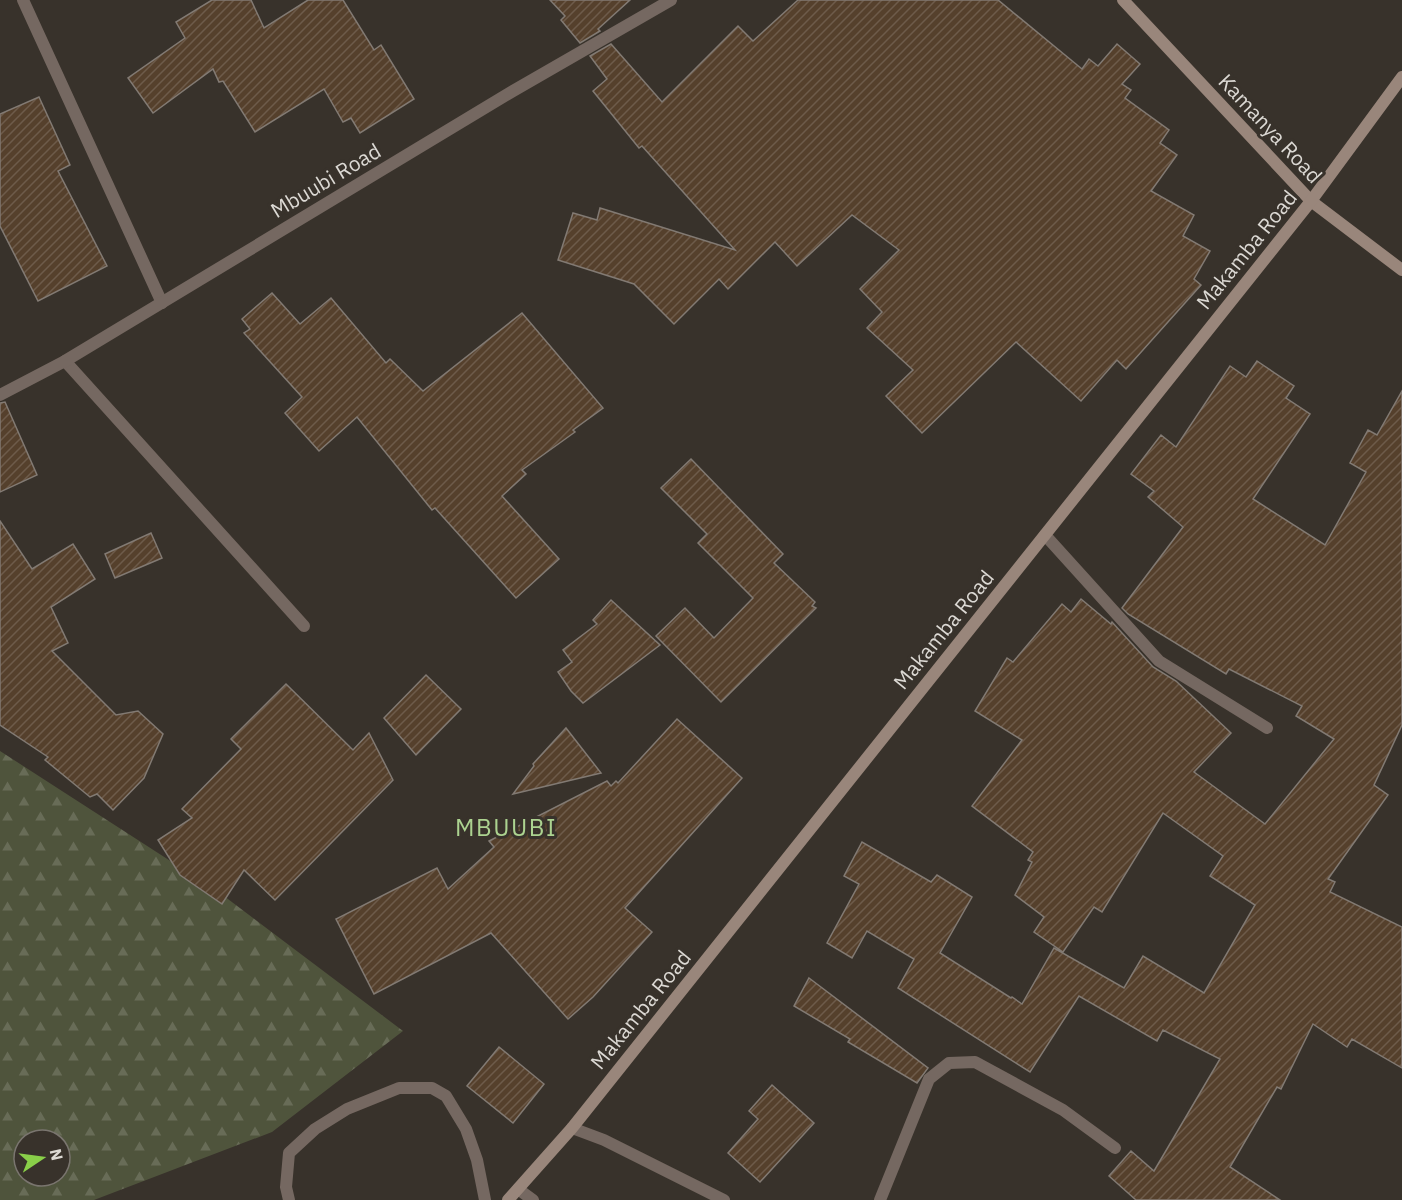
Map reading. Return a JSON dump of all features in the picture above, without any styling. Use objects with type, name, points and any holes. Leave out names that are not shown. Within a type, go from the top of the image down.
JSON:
[{"type":"street","points":[[23,0],[162,303]]},
{"type":"street","name":"Mbuubi Road","points":[[0,395],[65,361],[513,91],[671,0]]},
{"type":"street","name":"Kamanya Road","points":[[1123,0],[1311,201],[1402,270]]},
{"type":"street","name":"Makamba Road","points":[[508,1200],[572,1128],[1311,201],[1402,76]]},
{"type":"street","points":[[65,361],[304,626]]},
{"type":"street","points":[[1045,535],[1159,661],[1267,728]]},
{"type":"street","points":[[880,1200],[929,1079],[949,1063],[975,1062],[1063,1110],[1115,1148]]},
{"type":"street","points":[[289,1200],[286,1187],[290,1153],[315,1129],[347,1109],[399,1088],[432,1088],[446,1096],[466,1129],[477,1160],[485,1200]]},
{"type":"street","points":[[572,1128],[604,1140],[724,1200]]},
{"type":"street","points":[[518,1189],[533,1200]]},
{"type":"green space","points":[[0,751],[220,893],[403,1031],[272,1132],[94,1200],[0,1200]]},
{"type":"building","points":[[212,0],[251,0],[264,28],[308,0],[343,0],[374,50],[381,45],[414,99],[360,133],[351,118],[343,122],[324,89],[255,132],[223,81],[219,82],[213,69],[153,113],[128,78],[185,38],[176,22]]},
{"type":"building","points":[[550,0],[630,0],[598,29],[600,31],[580,43],[561,20],[565,16]]},
{"type":"building","points":[[798,0],[998,0],[1082,69],[1089,59],[1098,66],[1117,44],[1140,64],[1122,84],[1131,90],[1125,98],[1169,130],[1160,143],[1177,155],[1151,191],[1194,215],[1183,236],[1210,251],[1194,279],[1201,285],[1126,369],[1117,360],[1081,401],[1016,342],[922,433],[886,396],[913,370],[867,328],[882,312],[860,289],[899,250],[852,215],[797,266],[775,242],[728,289],[719,279],[674,324],[634,284],[558,260],[573,213],[597,220],[600,208],[735,250],[642,146],[639,148],[593,91],[607,79],[590,56],[611,44],[662,102],[738,26],[753,41]]},
{"type":"building","points":[[39,97],[70,165],[58,171],[107,266],[38,301],[0,226],[0,114]]},
{"type":"building","points":[[272,293],[300,324],[331,298],[386,363],[390,359],[423,391],[522,313],[603,408],[573,430],[575,432],[522,470],[526,474],[502,496],[559,559],[516,598],[435,508],[432,510],[357,417],[319,451],[285,413],[302,397],[244,333],[250,329],[242,319]]},
{"type":"building","points":[[1257,361],[1294,386],[1286,398],[1310,414],[1253,499],[1325,545],[1366,472],[1350,463],[1368,430],[1377,435],[1402,391],[1402,725],[1374,785],[1388,795],[1328,879],[1335,882],[1330,892],[1402,927],[1402,1068],[1352,1039],[1347,1047],[1313,1024],[1281,1089],[1277,1087],[1230,1167],[1280,1200],[1136,1200],[1109,1176],[1131,1151],[1154,1171],[1220,1059],[1163,1030],[1157,1041],[1079,996],[1030,1072],[898,988],[914,959],[867,931],[852,958],[827,943],[859,884],[844,876],[862,842],[931,882],[937,875],[972,897],[940,953],[1022,1004],[1054,948],[1124,988],[1143,956],[1204,993],[1255,905],[1210,876],[1223,856],[1163,813],[1102,912],[1094,907],[1063,952],[1034,932],[1044,917],[1015,895],[1032,862],[1028,860],[1033,852],[972,806],[1022,740],[975,711],[1007,658],[1013,662],[1062,604],[1071,612],[1081,599],[1111,624],[1112,622],[1153,667],[1176,681],[1231,733],[1194,772],[1265,824],[1334,739],[1296,716],[1302,706],[1229,669],[1226,674],[1128,614],[1122,608],[1183,527],[1148,497],[1154,491],[1131,474],[1161,435],[1176,447],[1230,366],[1246,377]]},
{"type":"building","points":[[5,402],[37,475],[0,492],[0,403]]},
{"type":"building","points":[[691,459],[783,554],[774,563],[815,602],[812,606],[816,608],[721,702],[656,636],[685,608],[714,638],[753,598],[698,543],[707,534],[661,488]]},
{"type":"building","points":[[0,521],[32,569],[73,544],[95,579],[51,607],[68,643],[52,651],[116,715],[138,711],[163,734],[144,778],[113,810],[97,794],[90,797],[45,760],[48,757],[0,725]]},
{"type":"building","points":[[151,533],[162,558],[115,578],[105,554]]},
{"type":"building","points":[[611,600],[660,645],[583,703],[571,691],[558,672],[572,662],[563,650],[597,624],[593,620]]},
{"type":"building","points":[[426,675],[461,709],[416,755],[384,718]]},
{"type":"building","points":[[286,684],[353,750],[369,733],[393,780],[275,900],[244,870],[222,904],[180,875],[158,840],[192,818],[182,809],[241,749],[231,739]]},
{"type":"building","points":[[677,719],[742,778],[625,908],[652,932],[593,997],[568,1019],[491,933],[374,994],[336,919],[437,868],[448,889],[494,847],[489,841],[607,781],[611,786],[616,781],[618,783]]},
{"type":"building","points":[[566,728],[601,773],[513,794],[534,766],[533,764]]},
{"type":"building","points":[[809,978],[928,1068],[917,1083],[848,1042],[850,1039],[794,1006]]},
{"type":"building","points":[[499,1047],[544,1084],[513,1123],[467,1086]]},
{"type":"building","points":[[772,1085],[814,1123],[760,1182],[728,1153],[758,1119],[749,1111]]},
{"type":"district","name":"MBUUBI","points":[[506,828]]}]
